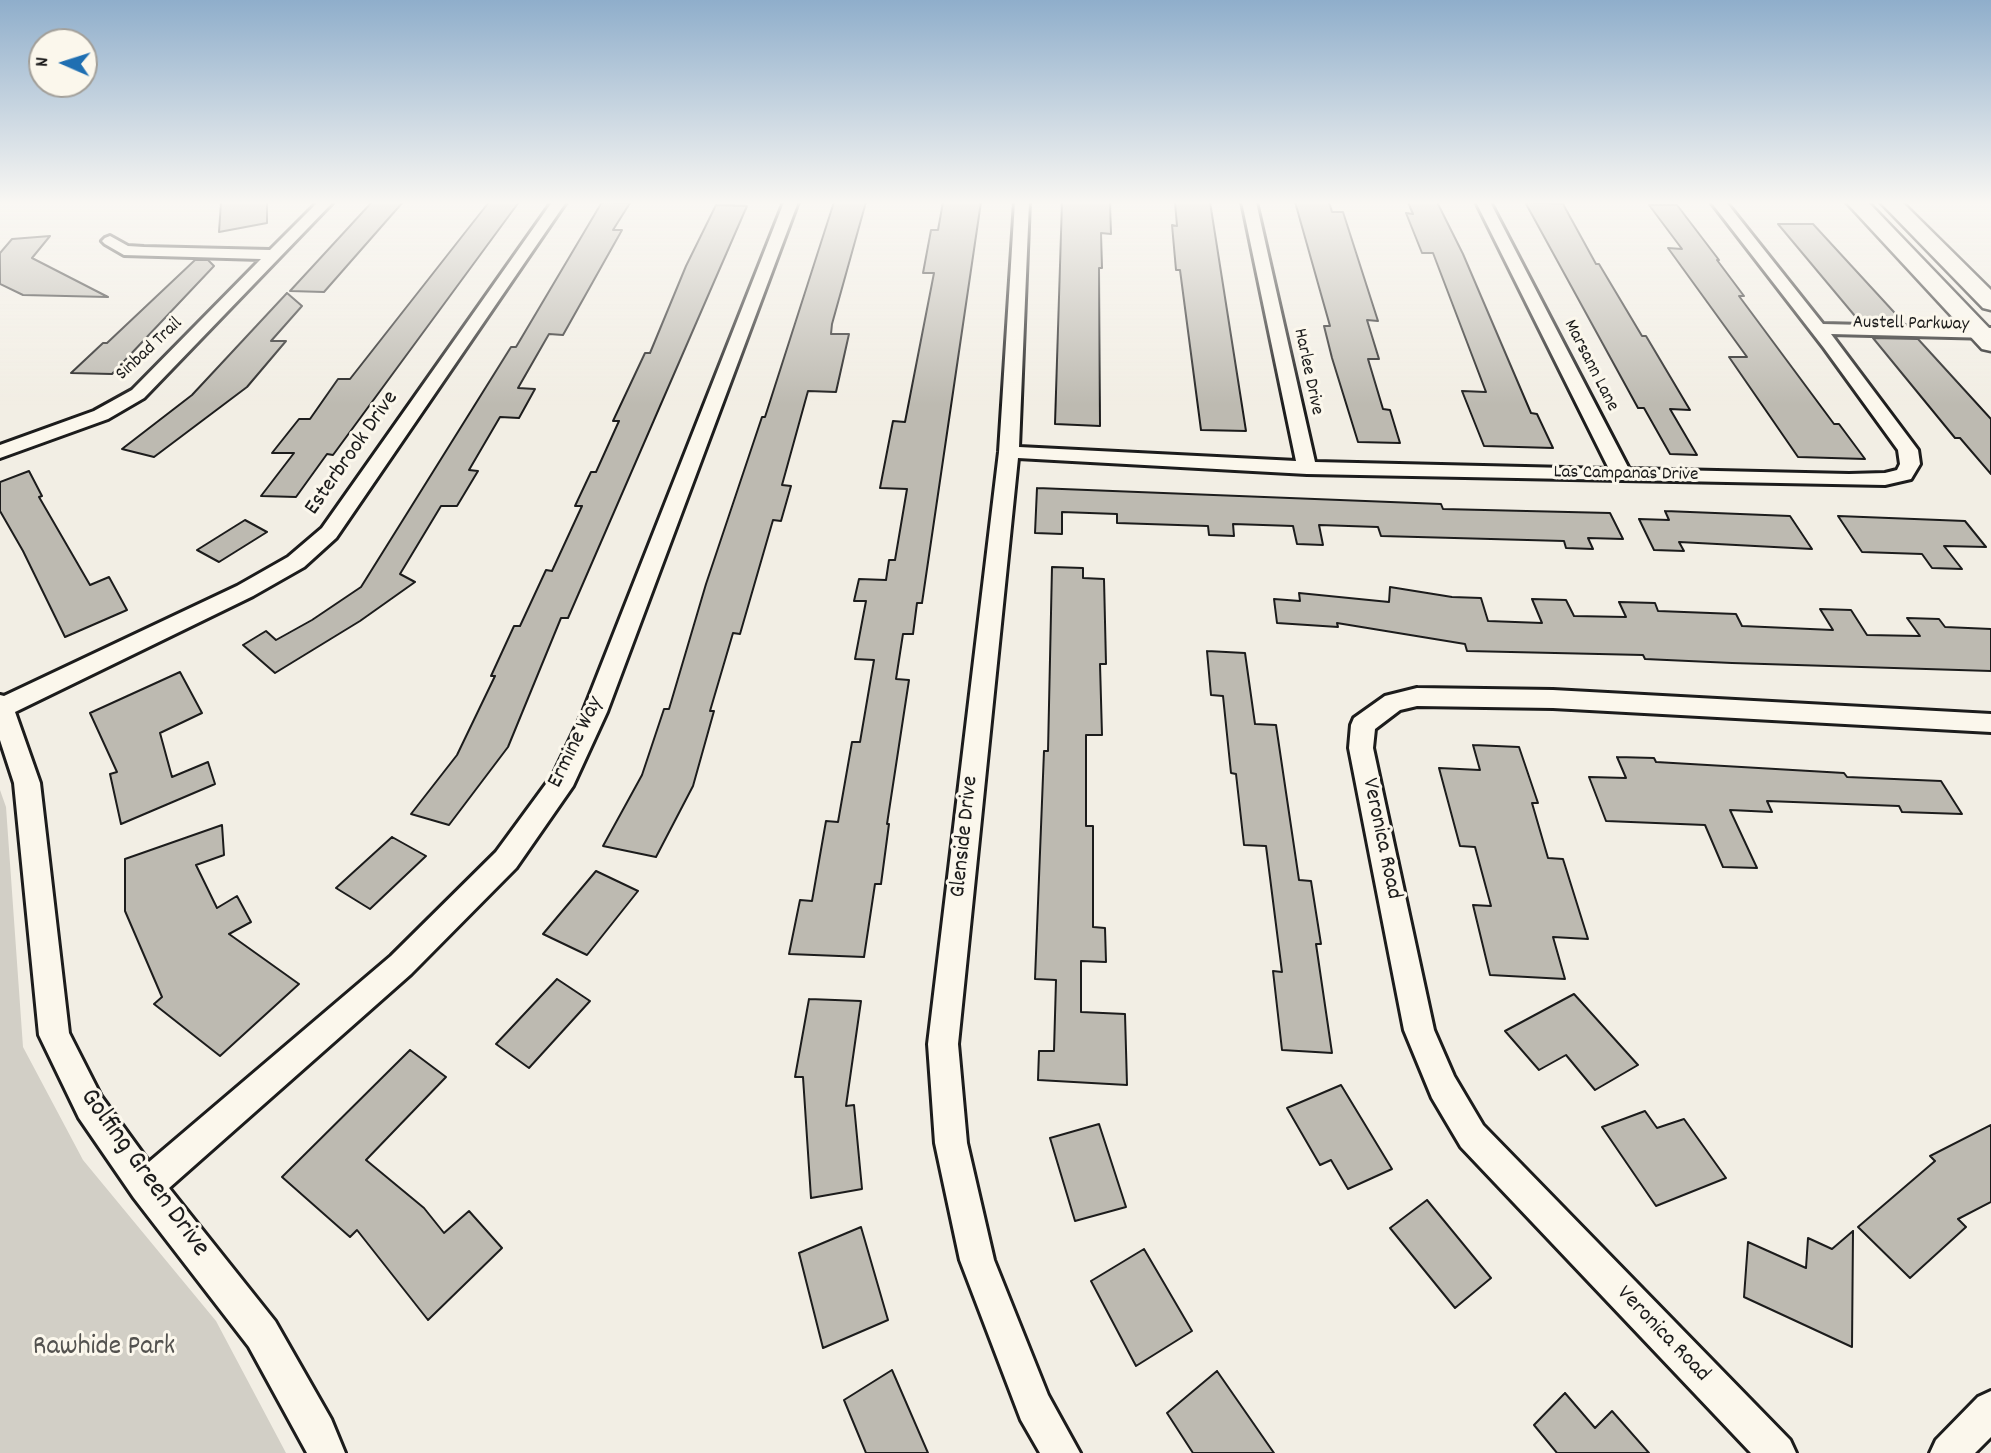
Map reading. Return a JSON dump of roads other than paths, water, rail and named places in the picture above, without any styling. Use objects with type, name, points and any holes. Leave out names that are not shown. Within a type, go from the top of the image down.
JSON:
[{"type":"main road","points":[[1921,270],[1988,339]]},
{"type":"main road","points":[[1958,270],[1991,303]]},
{"type":"street","name":"Sinbad Trail","points":[[0,452],[102,415],[138,394],[260,270]]},
{"type":"street","name":"Esterbrook Drive","points":[[1,706],[245,591],[296,562],[329,533],[512,270]]},
{"type":"street","name":"Ermine Way","points":[[146,1186],[412,954],[506,860],[564,779],[594,712],[765,270]]},
{"type":"street","name":"Glenside Drive","points":[[1018,270],[1009,453],[943,1044],[951,1143],[977,1260],[1034,1407],[1061,1453]]},
{"type":"street","name":"Harlee Drive","points":[[1264,270],[1307,468]]},
{"type":"street","name":"Marsann Lane","points":[[1518,270],[1622,475]]},
{"type":"street","name":"Las Campanas Drive","points":[[1009,453],[1307,468],[1849,480],[1885,479],[1904,475],[1910,464],[1908,450],[1771,270]]},
{"type":"street","name":"Austell Parkway","points":[[1824,337],[1988,339]]},
{"type":"street","name":"Veronica Road","points":[[1777,1453],[1472,1136],[1443,1087],[1419,1030],[1361,748],[1363,725],[1392,702],[1417,697],[1553,699],[1991,723]]},
{"type":"street","name":"Golfing Green Drive","points":[[1,706],[27,783],[54,1035],[90,1107],[146,1186],[262,1334],[318,1432],[326,1453]]},
{"type":"street","points":[[1949,1453],[1991,1410]]},
{"type":"park label","name":"Rawhide Park","points":[[104,1349]]}]
